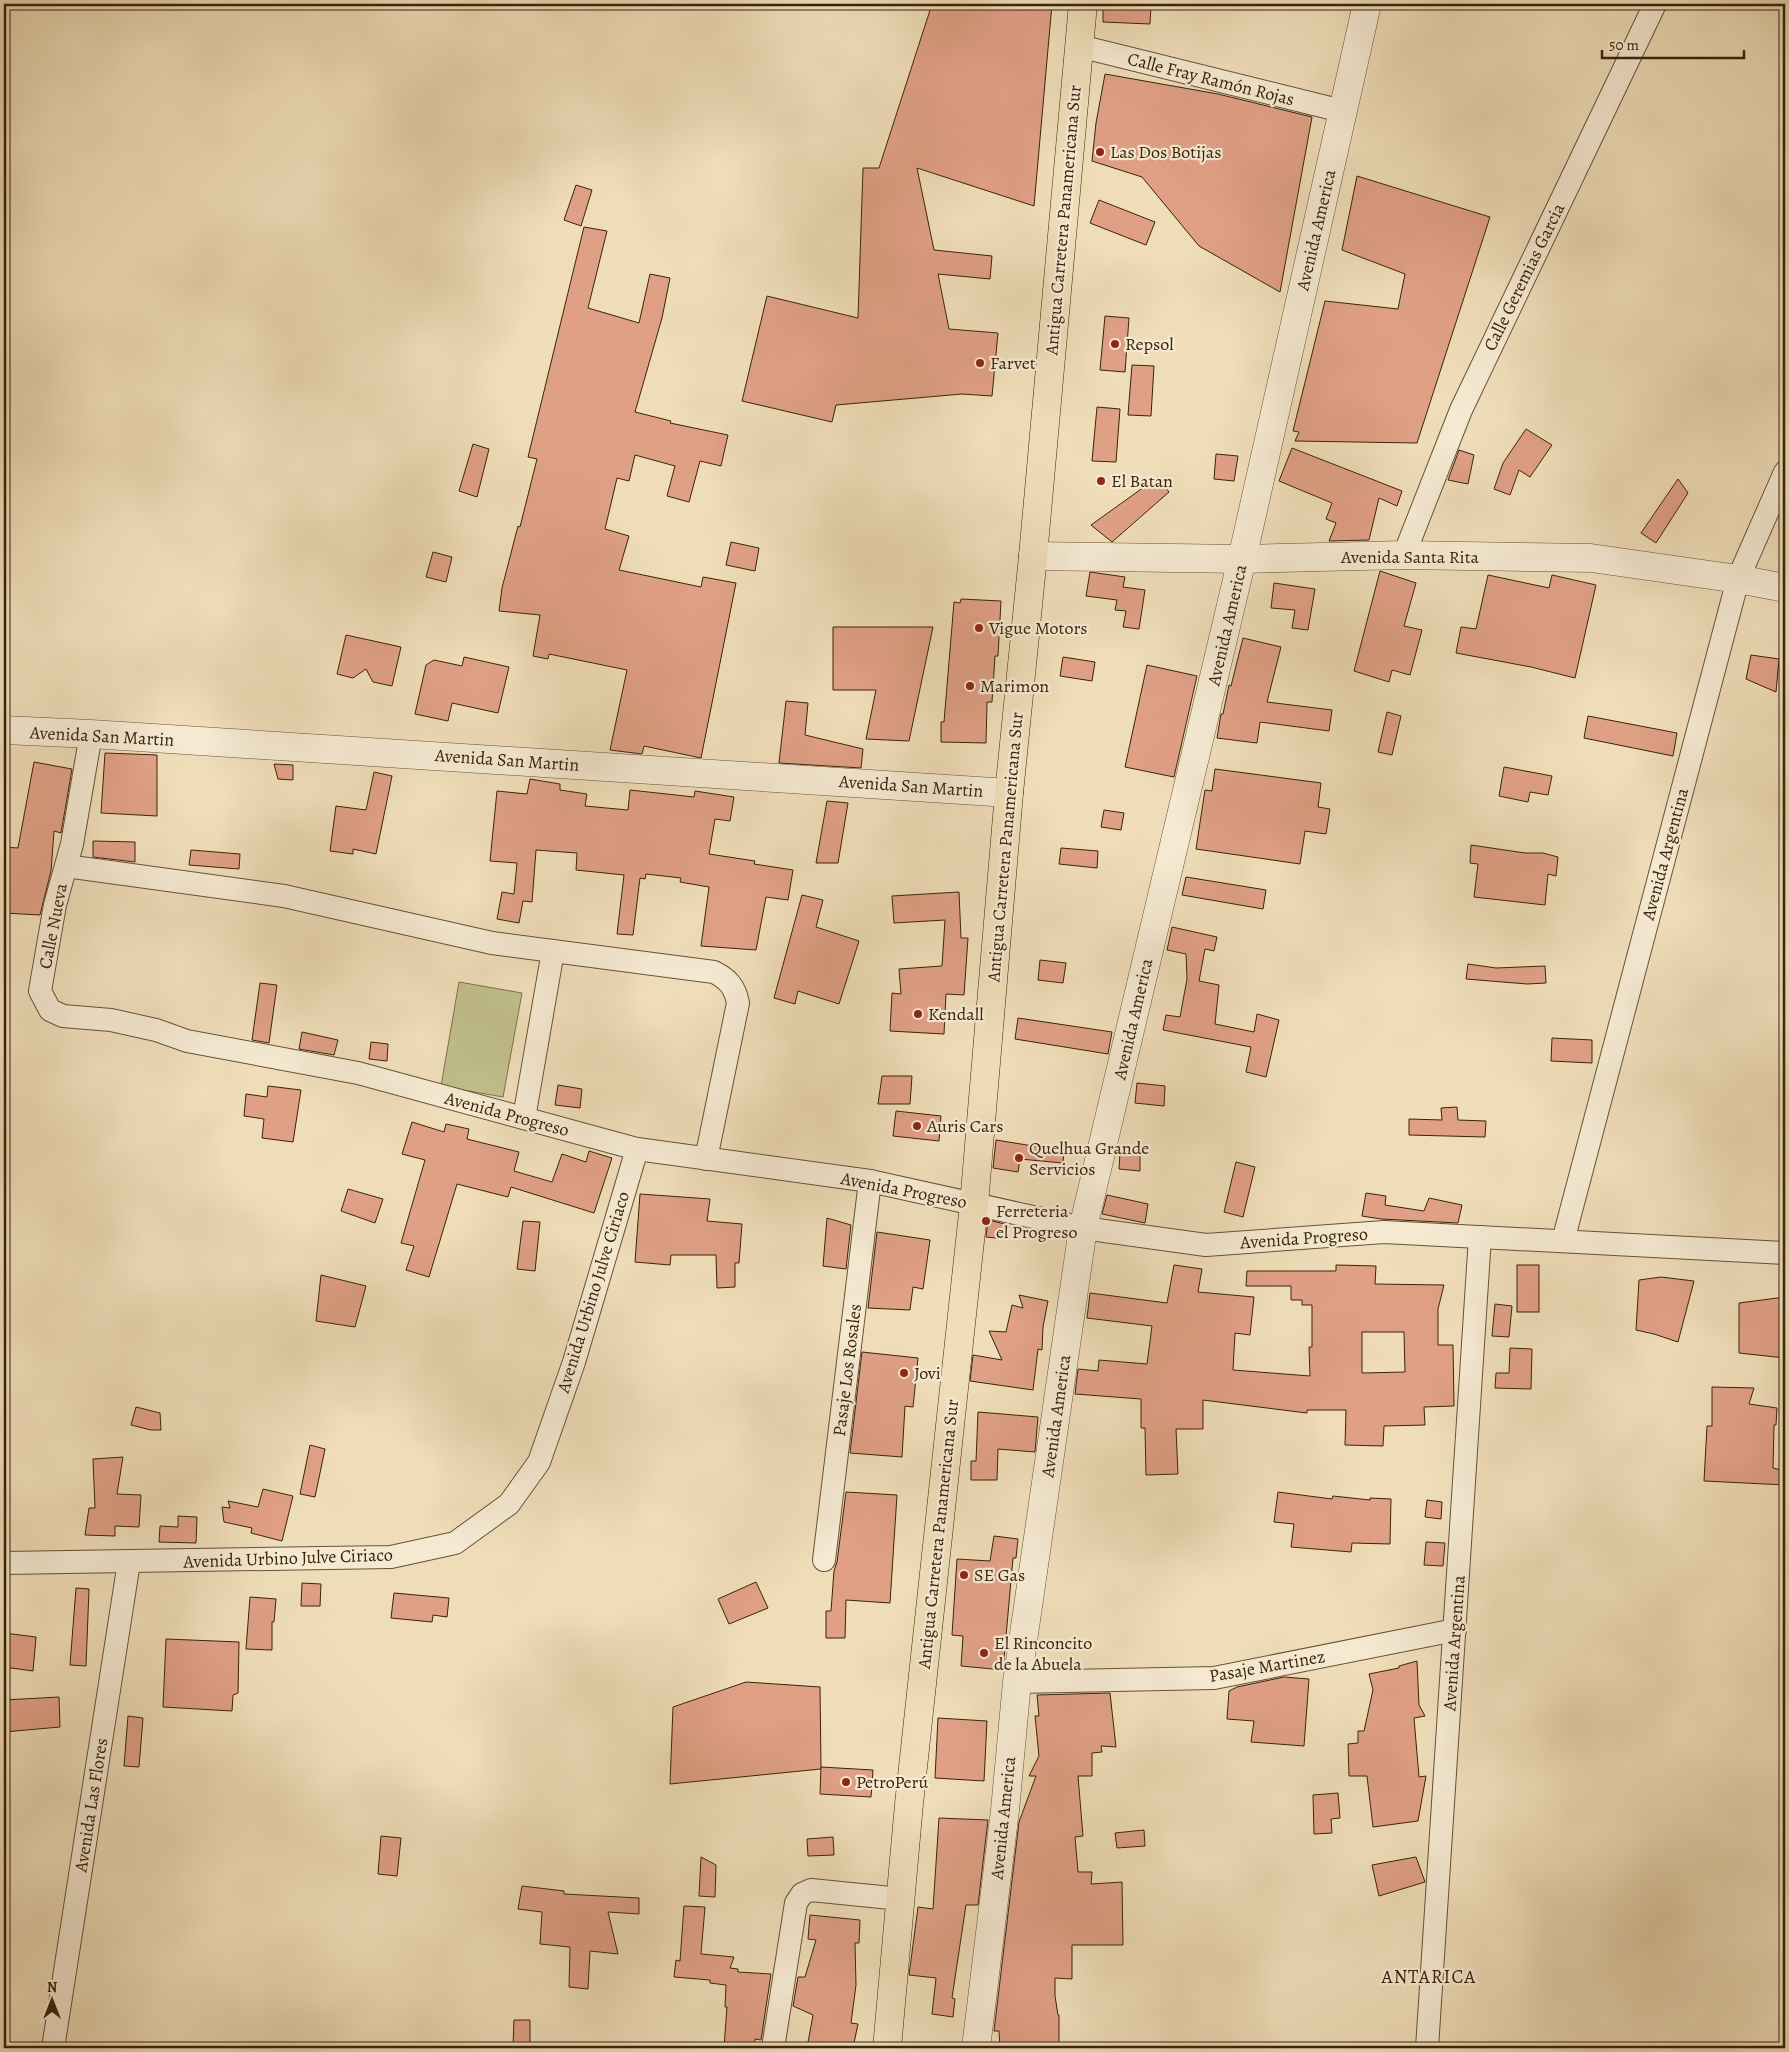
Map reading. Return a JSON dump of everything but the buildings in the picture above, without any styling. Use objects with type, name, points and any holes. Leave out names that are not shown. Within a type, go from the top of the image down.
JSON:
[{"type":"highway","name":"Antigua Carretera Panamericana Sur","points":[[887,2048],[909,1804],[974,1204],[1009,793],[1033,556],[1083,4]]},
{"type":"street","name":"Avenida America","points":[[976,2048],[1005,1810],[1016,1682],[1083,1228],[1242,559],[1367,4]]},
{"type":"street","name":"Calle Geremias Garcia","points":[[1404,555],[1461,410],[1655,4]]},
{"type":"street","name":"Calle Fray Ramón Rojas","points":[[1079,46],[1342,111]]},
{"type":"street","name":"Avenida Argentina","points":[[1563,1241],[1738,579],[1785,472]]},
{"type":"street","name":"Avenida Santa Rita","points":[[1033,556],[1242,559],[1404,555],[1592,558],[1738,579],[1785,588]]},
{"type":"street","name":"Avenida San Martin","points":[[4,730],[1009,793]]},
{"type":"street","name":"Calle Nueva","points":[[91,734],[72,844],[55,905],[40,991],[50,1010],[63,1016],[111,1020],[156,1030]]},
{"type":"street","points":[[66,866],[284,896],[492,942],[714,972],[723,976],[731,984],[736,993],[738,1003],[706,1159]]},
{"type":"street","points":[[524,1118],[553,951]]},
{"type":"street","name":"Avenida Progreso","points":[[156,1030],[187,1041],[358,1073],[637,1149],[870,1180],[1083,1228],[1206,1246],[1384,1232],[1785,1253]]},
{"type":"street","name":"Avenida Urbino Julve Ciriaco","points":[[4,1563],[391,1557],[456,1544],[510,1504],[539,1462],[574,1362],[637,1149]]},
{"type":"street","name":"Pasaje Los Rosales","points":[[824,1560],[870,1180]]},
{"type":"street","name":"Avenida Argentina","points":[[1427,2048],[1480,1237]]},
{"type":"street","name":"Avenida Las Flores","points":[[53,2048],[129,1562]]},
{"type":"street","name":"Pasaje Martinez","points":[[1016,1682],[1214,1678],[1455,1630]]},
{"type":"street","points":[[773,2048],[796,1903],[802,1894],[806,1891],[816,1890],[901,1899]]},
{"type":"shaded area","points":[[459,982],[522,993],[503,1097],[441,1086]]},
{"type":"place","name":"Las Dos Botijas","points":[[1100,152]]},
{"type":"place","name":"Repsol","points":[[1115,344]]},
{"type":"place","name":"Farvet","points":[[980,363]]},
{"type":"place","name":"El Batan","points":[[1101,481]]},
{"type":"place","name":"Vigue Motors","points":[[979,628]]},
{"type":"place","name":"Marimon","points":[[970,686]]},
{"type":"place","name":"Kendall","points":[[918,1014]]},
{"type":"place","name":"Auris Cars","points":[[917,1126]]},
{"type":"place","name":"Quelhua Grande Servicios","points":[[1019,1158]]},
{"type":"place","name":"Ferreteria el Progreso","points":[[986,1221]]},
{"type":"place","name":"Jovi","points":[[904,1373]]},
{"type":"place","name":"SE Gas","points":[[964,1575]]},
{"type":"place","name":"El Rinconcito de la Abuela","points":[[984,1653]]},
{"type":"place","name":"PetroPerú","points":[[846,1782]]},
{"type":"district","name":"ANTARICA","points":[[1429,1976]]}]
